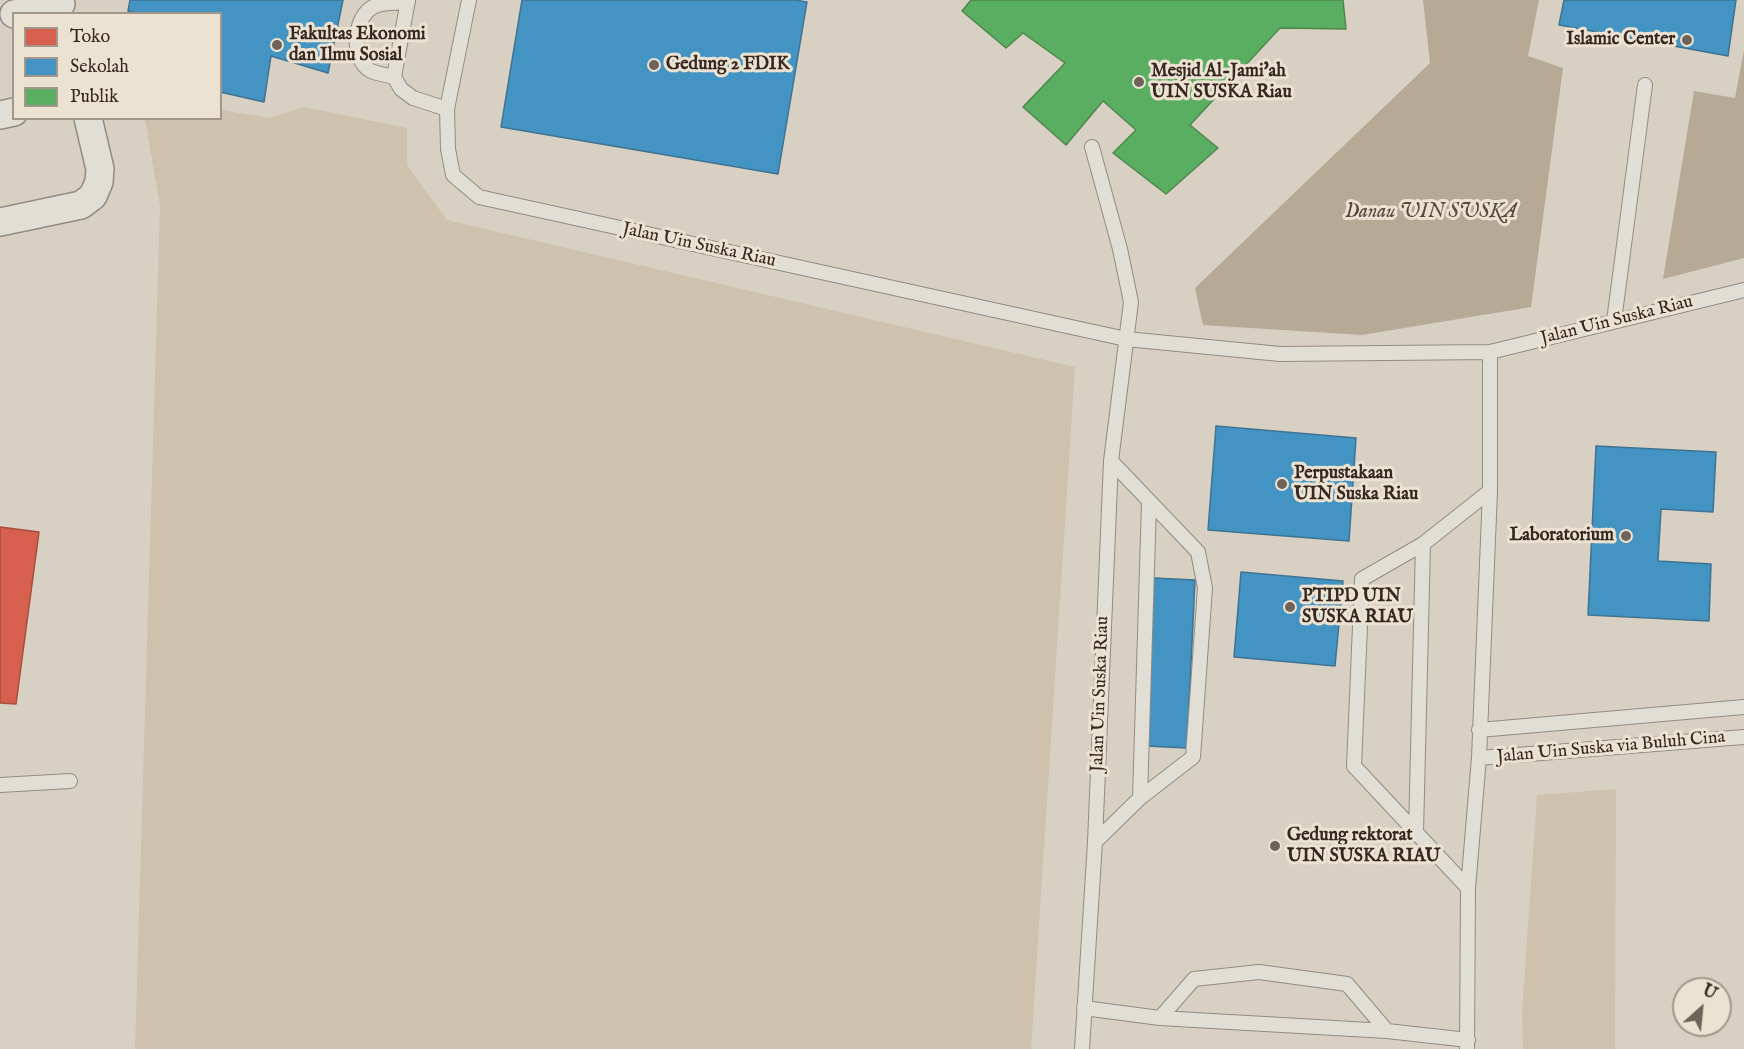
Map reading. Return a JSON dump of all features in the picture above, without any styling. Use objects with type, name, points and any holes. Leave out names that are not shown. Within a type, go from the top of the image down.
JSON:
[{"type":"street","points":[[26,12],[62,6]]},
{"type":"street","points":[[0,222],[81,205],[93,196],[99,182],[100,169],[88,120]]},
{"type":"lane","name":"Jalan Uin Suska Riau","points":[[469,0],[447,109],[448,149],[453,175],[479,197],[1126,339],[1280,354],[1490,352],[1744,290]]},
{"type":"lane","points":[[394,77],[370,71],[358,56],[357,39],[362,18],[374,6],[408,1],[394,77],[401,89],[413,98],[447,109]]},
{"type":"lane","points":[[1614,321],[1645,85]]},
{"type":"lane","points":[[1092,147],[1120,249],[1131,302],[1126,339]]},
{"type":"lane","name":"Jalan Uin Suska Riau","points":[[1082,1049],[1095,842],[1111,461],[1126,339]]},
{"type":"lane","points":[[1084,1008],[1160,1018],[1387,1031],[1467,1044],[1468,888],[1479,758],[1490,491],[1490,352]]},
{"type":"lane","points":[[1095,842],[1140,798],[1193,757],[1205,588],[1198,552],[1111,461]]},
{"type":"lane","points":[[1468,888],[1354,766],[1362,579],[1423,544],[1490,491]]},
{"type":"lane","points":[[1140,798],[1149,503]]},
{"type":"lane","points":[[1416,833],[1423,544]]},
{"type":"lane","name":"Jalan Uin Suska via Buluh Cina","points":[[1479,730],[1744,707]]},
{"type":"lane","name":"Jalan Uin Suska via Buluh Cina","points":[[1479,758],[1744,737]]},
{"type":"lane","points":[[0,785],[70,781]]},
{"type":"lane","points":[[1160,1018],[1194,978],[1259,972],[1347,984],[1387,1031]]},
{"type":"shaded area","points":[[304,107],[407,128],[407,165],[447,220],[1075,367],[1031,1049],[135,1049],[160,206],[145,120],[222,120],[222,110],[270,118]]},
{"type":"shaded area","points":[[1616,789],[1615,1049],[1523,1049],[1522,1013],[1537,795]]},
{"type":"water","name":"Danau UIN SUSKA","points":[[1423,0],[1539,0],[1528,56],[1563,68],[1531,307],[1362,335],[1203,325],[1195,288],[1430,63]]},
{"type":"water","points":[[1744,50],[1744,258],[1663,279],[1694,91],[1735,98]]},
{"type":"building: Toko","points":[[0,527],[39,532],[16,704],[0,703]]},
{"type":"building: Sekolah","name":"Fakultas Ekonomi dan Ilmu Sosial","points":[[130,0],[343,0],[328,73],[271,56],[264,102],[222,92],[222,12],[128,11]]},
{"type":"building: Sekolah","name":"Gedung 2 FDIK","points":[[522,0],[795,0],[807,2],[778,174],[501,127]]},
{"type":"building: Sekolah","name":"Islamic Center","points":[[1564,0],[1736,0],[1728,56],[1559,25]]},
{"type":"building: Sekolah","name":"Perpustakaan UIN Suska Riau","points":[[1216,426],[1356,438],[1349,541],[1208,530]]},
{"type":"building: Sekolah","name":"Laboratorium","points":[[1596,446],[1716,452],[1713,512],[1661,509],[1658,561],[1711,564],[1709,621],[1588,615]]},
{"type":"building: Sekolah","name":"PTIPD UIN SUSKA RIAU","points":[[1241,572],[1343,581],[1335,666],[1234,657]]},
{"type":"building: Sekolah","points":[[1154,578],[1195,580],[1187,748],[1146,746]]},
{"type":"building: Publik","name":"Mesjid Al-Jami'ah UIN SUSKA Riau","points":[[971,0],[1343,0],[1346,29],[1280,28],[1190,125],[1218,148],[1166,194],[1113,153],[1136,130],[1103,101],[1066,145],[1023,107],[1065,63],[1023,33],[1006,48],[962,11]]},
{"type":"place","name":"Islamic Center","points":[[1687,40]]},
{"type":"place","name":"Fakultas Ekonomi dan Ilmu Sosial","points":[[277,45]]},
{"type":"place","name":"Gedung 2 FDIK","points":[[654,65]]},
{"type":"place","name":"Mesjid Al-Jami'ah UIN SUSKA Riau","points":[[1139,82]]},
{"type":"place","name":"Perpustakaan UIN Suska Riau","points":[[1282,484]]},
{"type":"place","name":"Laboratorium","points":[[1626,536]]},
{"type":"place","name":"PTIPD UIN SUSKA RIAU","points":[[1290,607]]},
{"type":"place","name":"Gedung rektorat UIN SUSKA RIAU","points":[[1275,846]]}]
